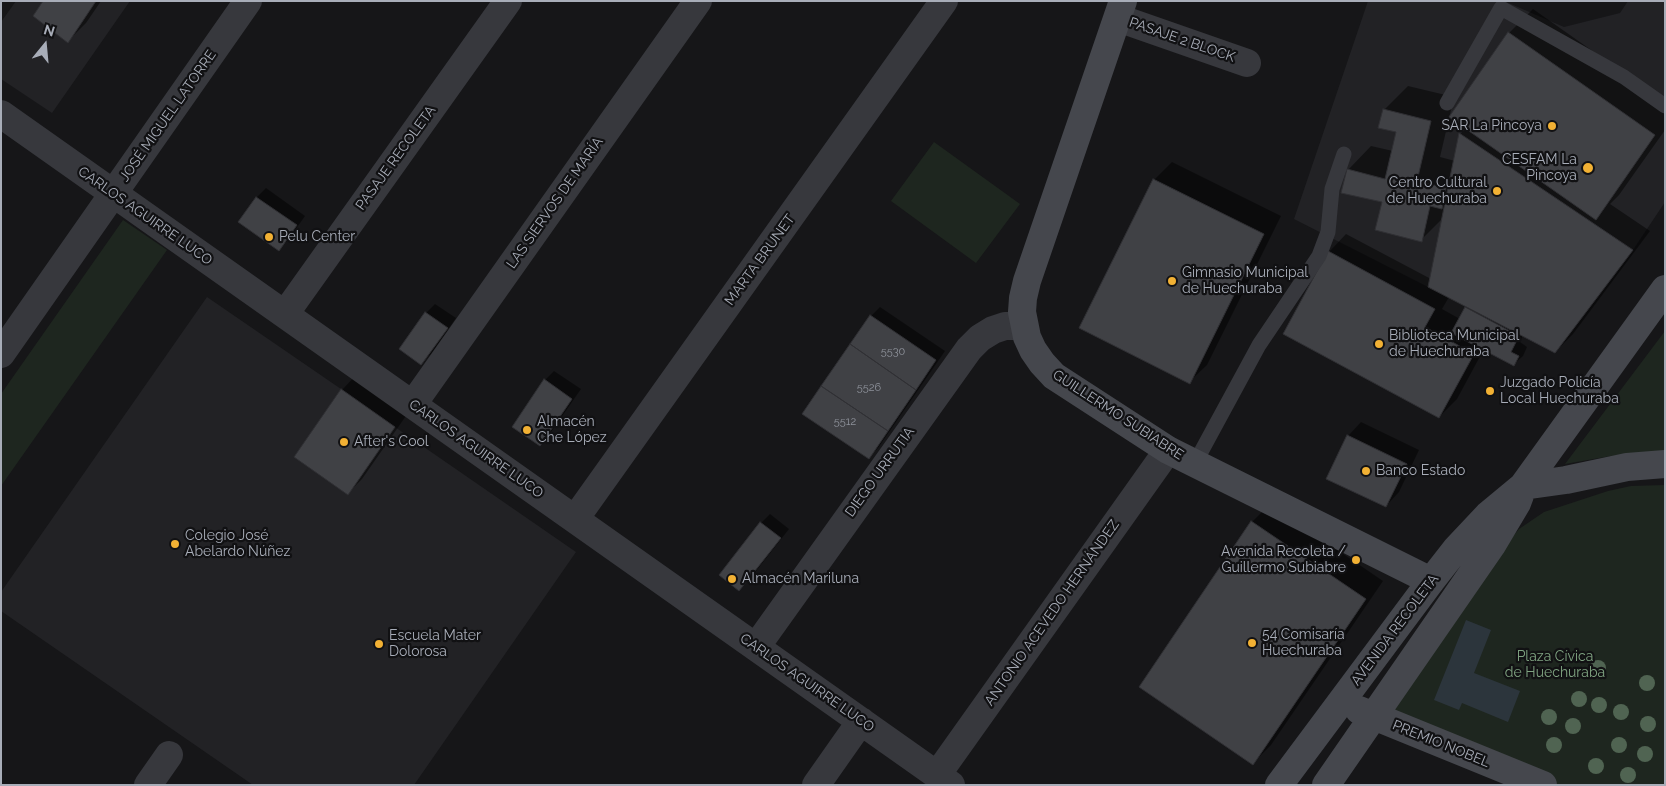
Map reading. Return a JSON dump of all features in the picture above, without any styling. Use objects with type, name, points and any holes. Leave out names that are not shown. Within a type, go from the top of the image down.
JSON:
[{"type":"main road","name":"GUILLERMO SUBIABRE","points":[[1121,10],[1027,282],[1022,312],[1027,337],[1033,350],[1054,376],[1168,450],[1431,581]]},
{"type":"main road","name":"AVENIDA RECOLETA","points":[[1279,785],[1431,581],[1488,515],[1523,486],[1665,289]]},
{"type":"main road","points":[[1523,486],[1627,468],[1665,464]]},
{"type":"main road","name":"AVENIDA RECOLETA","points":[[1326,785],[1492,545],[1518,503],[1523,486]]},
{"type":"main road","name":"PREMIO NOBEL","points":[[1341,702],[1374,718],[1543,785]]},
{"type":"street","name":"JOSÉ MIGUEL LATORRE","points":[[5,341],[114,194],[248,1]]},
{"type":"street","name":"PASAJE RECOLETA","points":[[285,314],[508,1]]},
{"type":"street","name":"LAS SIERVOS DE MARÍA","points":[[413,404],[698,1]]},
{"type":"street","name":"MARTA BRUNET","points":[[575,519],[944,1]]},
{"type":"street","name":"PASAJE 2 BLOCK","points":[[1121,10],[1247,63]]},
{"type":"street","name":"CARLOS AGUIRRE LUCO","points":[[1,114],[944,780]]},
{"type":"street","name":"DIEGO URRUTIA","points":[[756,647],[969,349],[980,338],[993,330],[1004,326],[1024,326]]},
{"type":"street","name":"ANTONIO ACEVEDO HERNÁNDEZ","points":[[944,780],[1168,450]]},
{"type":"street","points":[[816,785],[861,722]]},
{"type":"street","points":[[148,785],[169,755]]},
{"type":"lane","points":[[1447,103],[1501,8],[1624,77],[1665,106]]},
{"type":"lane","points":[[1195,463],[1259,345],[1319,256],[1328,232],[1332,189],[1344,154]]},
{"type":"shaded area","points":[[16,1],[130,1],[52,113],[1,79],[1,22]]},
{"type":"shaded area","name":"CESFAM La Pincoya","points":[[1368,1],[1504,1],[1564,27],[1620,13],[1628,1],[1665,1],[1665,202],[1633,250],[1460,134],[1428,287],[1294,219]]},
{"type":"shaded area","points":[[207,297],[341,389],[294,457],[348,495],[395,427],[576,552],[414,785],[253,785],[1,611],[1,592]]},
{"type":"shaded area","points":[[1466,620],[1491,630],[1474,673],[1520,691],[1508,722],[1462,703],[1459,710],[1434,700]]},
{"type":"green space","points":[[934,142],[1020,204],[976,263],[891,201]]},
{"type":"green space","points":[[123,220],[167,250],[1,486],[1,394]]},
{"type":"green space","points":[[1665,331],[1665,453],[1611,456],[1565,464]]},
{"type":"green space","name":"Plaza Cívica de Huechuraba","points":[[1665,485],[1665,785],[1557,785],[1427,734],[1395,712],[1394,700],[1503,548],[1519,529],[1544,512],[1608,491],[1631,486]]},
{"type":"building","points":[[43,1],[96,1],[68,43],[33,16]]},
{"type":"building","name":"SAR La Pincoya","points":[[1508,32],[1655,135],[1596,220],[1449,117]]},
{"type":"building","points":[[1383,109],[1431,121],[1417,181],[1446,188],[1442,209],[1430,206],[1422,242],[1375,230],[1382,202],[1341,193],[1347,169],[1385,179],[1396,132],[1378,128]]},
{"type":"building","name":"Centro Cultural de Huechuraba","points":[[1459,133],[1633,250],[1555,353],[1428,287]]},
{"type":"building","name":"Gimnasio Municipal de Huechuraba","points":[[1153,179],[1264,234],[1190,384],[1079,328]]},
{"type":"building","points":[[256,197],[297,225],[279,251],[238,222]]},
{"type":"building","name":"Biblioteca Municipal de Huechuraba","points":[[1328,251],[1435,309],[1425,327],[1474,354],[1439,418],[1283,334]]},
{"type":"building","points":[[1465,307],[1519,336],[1511,352],[1519,356],[1514,366],[1451,333]]},
{"type":"building","points":[[425,312],[448,328],[421,365],[399,349]]},
{"type":"building","points":[[870,315],[936,360],[916,390],[850,344]]},
{"type":"building","points":[[850,344],[916,390],[888,431],[821,386]]},
{"type":"building","points":[[544,379],[572,399],[540,446],[512,427]]},
{"type":"building","points":[[821,386],[888,431],[869,459],[802,414]]},
{"type":"building","name":"After's Cool","points":[[341,389],[395,427],[348,495],[294,457]]},
{"type":"building","name":"Banco Estado","points":[[1347,435],[1407,464],[1386,507],[1326,479]]},
{"type":"building","name":"54 Comisaría Huechuraba","points":[[1251,521],[1366,599],[1253,765],[1139,687]]},
{"type":"building","points":[[760,522],[781,538],[739,591],[719,575]]},
{"type":"place","name":"SAR La Pincoya","points":[[1552,126]]},
{"type":"place","name":"CESFAM La Pincoya","points":[[1588,168]]},
{"type":"place","name":"Centro Cultural de Huechuraba","points":[[1497,191]]},
{"type":"place","name":"Pelu Center","points":[[269,237]]},
{"type":"place","name":"Gimnasio Municipal de Huechuraba","points":[[1172,281]]},
{"type":"place","name":"Biblioteca Municipal de Huechuraba","points":[[1379,344]]},
{"type":"place","name":"Juzgado Policía Local Huechuraba","points":[[1490,391]]},
{"type":"place","name":"Almacén Che López","points":[[527,430]]},
{"type":"place","name":"After's Cool","points":[[344,442]]},
{"type":"place","name":"Banco Estado","points":[[1366,471]]},
{"type":"place","name":"Colegio José Abelardo Núñez","points":[[175,544]]},
{"type":"place","name":"Avenida Recoleta / Guillermo Subiabre","points":[[1356,560]]},
{"type":"place","name":"Almacén Mariluna","points":[[732,579]]},
{"type":"place","name":"54 Comisaría Huechuraba","points":[[1252,643]]},
{"type":"place","name":"Escuela Mater Dolorosa","points":[[379,644]]}]
